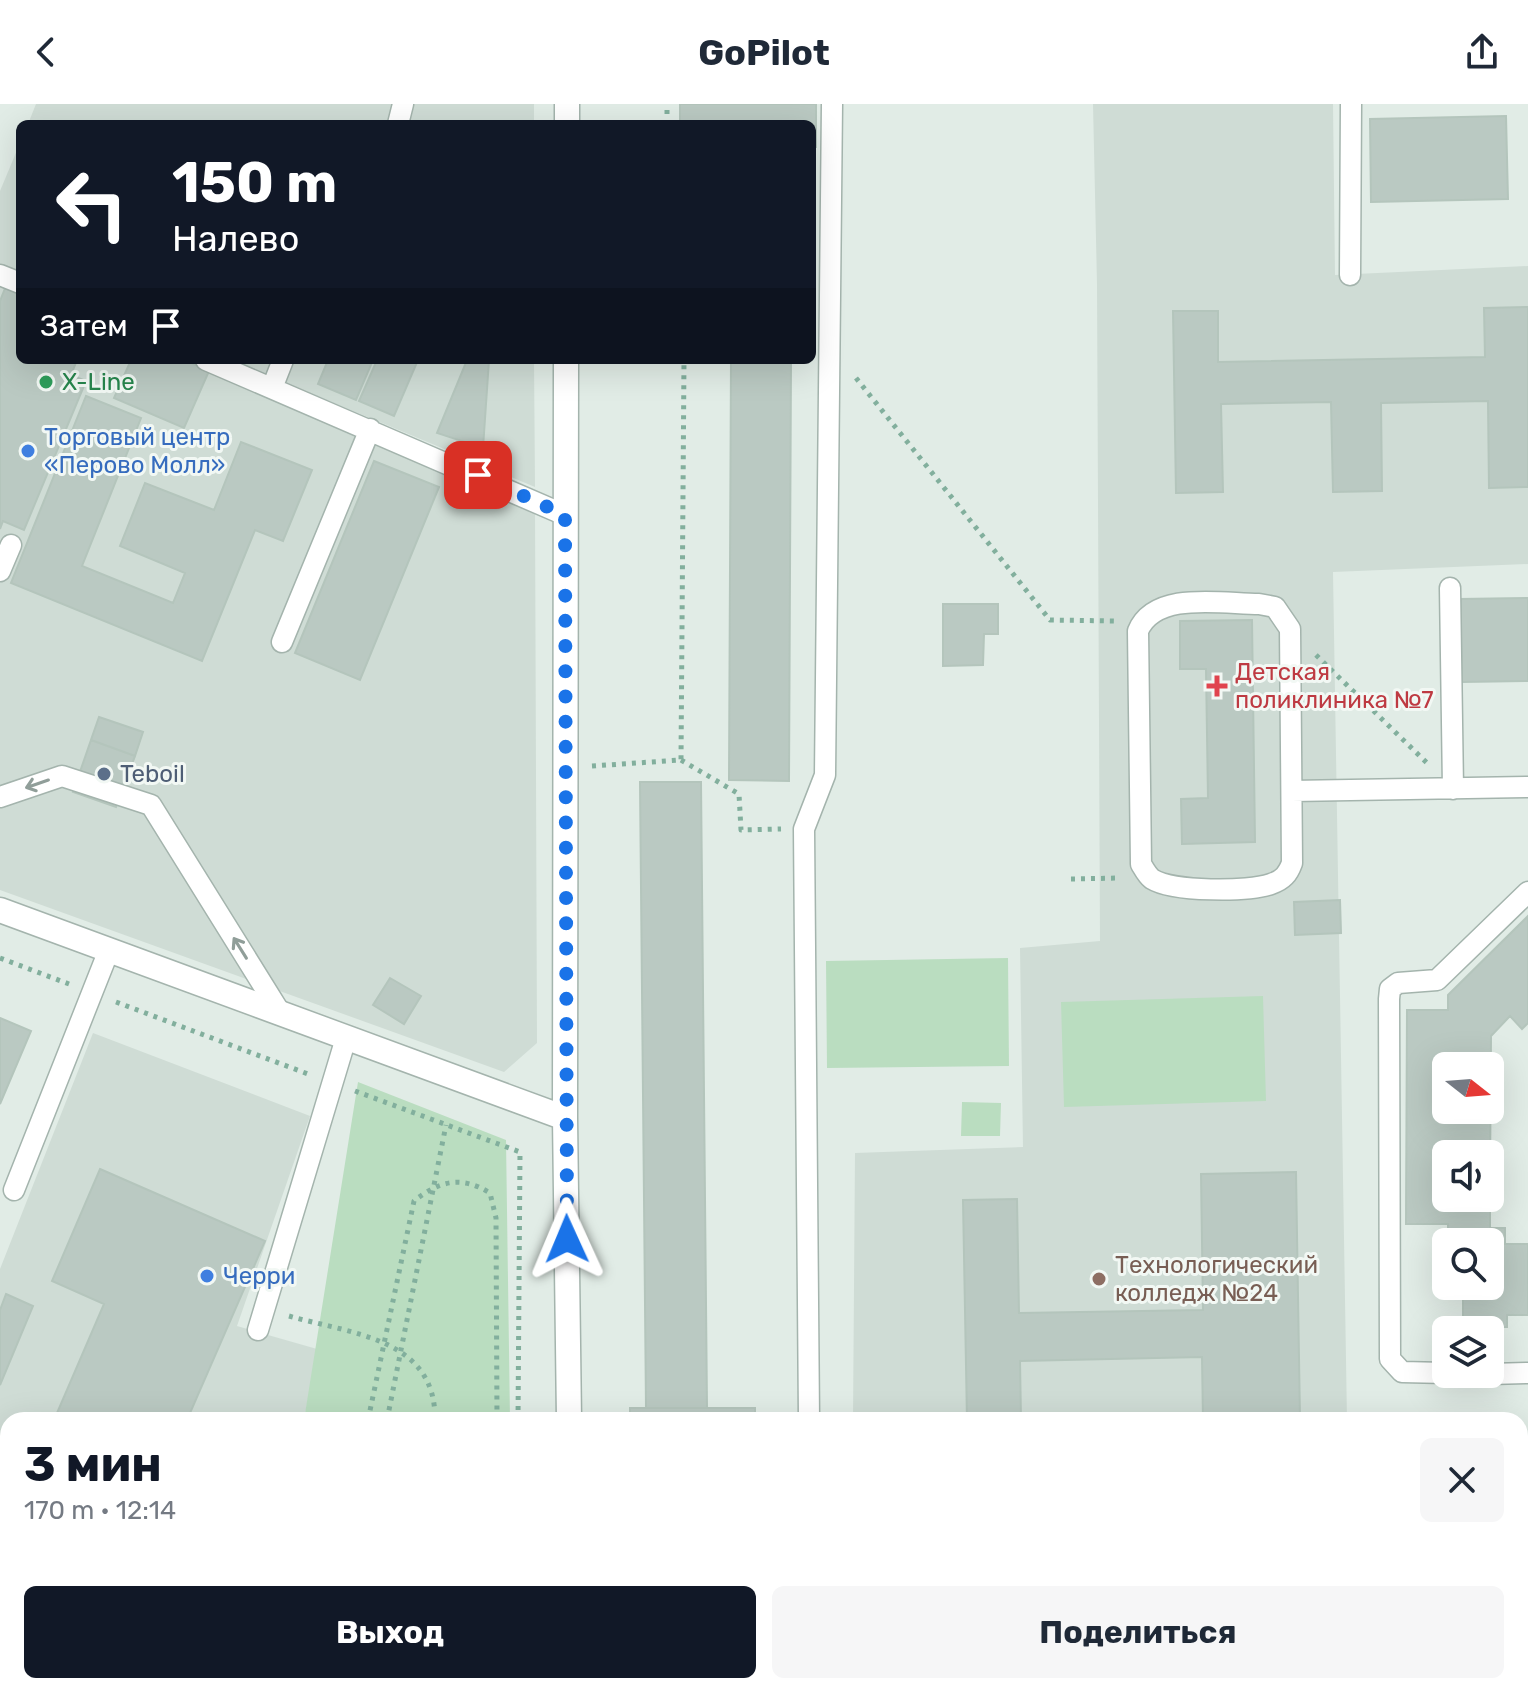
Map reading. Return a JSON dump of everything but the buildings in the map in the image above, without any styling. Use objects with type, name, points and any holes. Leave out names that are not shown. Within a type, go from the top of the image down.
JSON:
[{"type":"street","points":[[566,364],[565,1118],[569,1412]]},
{"type":"street","points":[[0,910],[565,1118]]},
{"type":"lane","points":[[809,1412],[804,829],[825,775],[832,104]]},
{"type":"lane","points":[[1350,275],[1351,104]]},
{"type":"lane","points":[[215,364],[565,515]]},
{"type":"lane","points":[[272,388],[281,364]]},
{"type":"lane","points":[[282,642],[370,429]]},
{"type":"lane","points":[[0,571],[11,545]]},
{"type":"lane","points":[[1450,588],[1453,789]]},
{"type":"lane","points":[[1259,604],[1275,607],[1290,629],[1292,863],[1287,875],[1270,885],[1182,888],[1149,878],[1141,864],[1138,631],[1143,621],[1166,605],[1259,604]]},
{"type":"lane","points":[[0,797],[62,776],[151,805],[281,1014]]},
{"type":"lane","points":[[1292,791],[1528,787]]},
{"type":"lane","points":[[1432,1373],[1402,1372],[1390,1359],[1390,989],[1398,983],[1437,980],[1528,892]]},
{"type":"lane","points":[[14,1190],[109,950]]},
{"type":"lane","points":[[258,1330],[346,1038]]},
{"type":"lane","points":[[1504,1374],[1528,1373]]},
{"type":"path","points":[[830,345],[1050,620],[1143,621]]},
{"type":"path","points":[[681,760],[684,364]]},
{"type":"path","points":[[1290,629],[1453,789]]},
{"type":"path","points":[[587,766],[681,760],[739,794],[741,830],[804,829]]},
{"type":"path","points":[[1071,879],[1149,878]]},
{"type":"path","points":[[0,958],[520,1152],[518,1412]]},
{"type":"path","points":[[389,1412],[446,1125]]},
{"type":"path","points":[[369,1412],[414,1201],[434,1185],[472,1182],[490,1193],[496,1218],[497,1412]]},
{"type":"path","points":[[264,1309],[410,1355],[428,1378],[434,1412]]},
{"type":"shaded area","points":[[36,104],[534,104],[534,120],[30,120]]},
{"type":"shaded area","points":[[1093,104],[1333,104],[1335,275],[1528,266],[1528,564],[1333,572],[1347,1412],[853,1412],[855,1153],[1023,1147],[1020,948],[1100,941],[1097,284]]},
{"type":"shaded area","points":[[16,153],[16,270],[0,264],[0,191]]},
{"type":"shaded area","points":[[0,283],[16,289],[16,364],[195,364],[535,507],[537,1043],[504,1072],[0,890]]},
{"type":"shaded area","points":[[241,364],[534,364],[535,487]]},
{"type":"shaded area","points":[[93,1033],[310,1116],[237,1326],[317,1349],[305,1412],[0,1412],[0,1269]]},
{"type":"green space","points":[[1008,958],[1009,1066],[827,1068],[826,961]]},
{"type":"green space","points":[[1263,996],[1266,1101],[1064,1107],[1061,1002]]},
{"type":"green space","points":[[358,1082],[506,1140],[510,1412],[305,1412]]},
{"type":"green space","points":[[962,1102],[1001,1103],[1000,1136],[961,1136]]},
{"type":"place","name":"X-Line","points":[[46,382]]},
{"type":"place","name":"Торговый центр «Перово Молл»","points":[[28,451]]},
{"type":"place","name":"Детская поликлиника №7","points":[[1217,686]]},
{"type":"place","name":"Teboil","points":[[104,774]]},
{"type":"place","name":"Черри","points":[[207,1276]]},
{"type":"place","name":"Технологический колледж №24","points":[[1099,1279]]},
{"type":"route","points":[[478,475],[565,515],[567,1239]]}]
